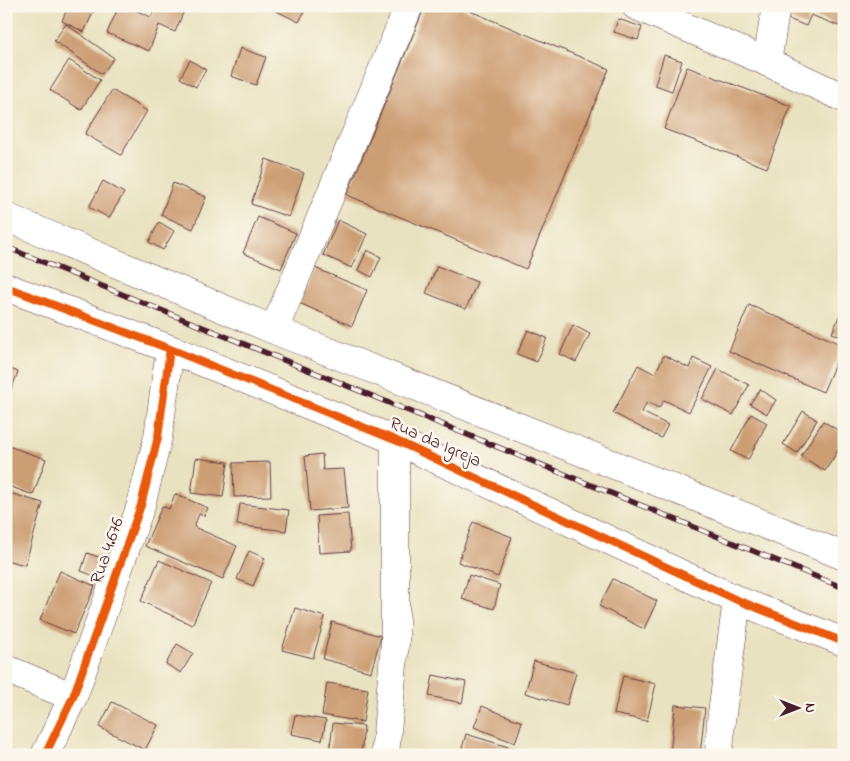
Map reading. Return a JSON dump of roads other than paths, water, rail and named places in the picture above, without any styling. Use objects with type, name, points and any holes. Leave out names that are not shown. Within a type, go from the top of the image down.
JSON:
[{"type":"street","points":[[274,330],[409,6]]},
{"type":"street","points":[[636,6],[767,62],[844,98]]},
{"type":"street","points":[[767,62],[776,6]]},
{"type":"street","points":[[6,217],[274,330],[844,556]]},
{"type":"street","name":"Rua da Igreja","points":[[6,287],[170,349],[395,440],[842,649]]},
{"type":"street","name":"Rua 4.676","points":[[45,755],[74,696],[141,504],[158,437],[170,349]]},
{"type":"street","points":[[385,755],[395,642],[395,440]]},
{"type":"street","points":[[719,755],[721,721],[737,600]]},
{"type":"street","points":[[6,670],[74,696]]},
{"type":"railway","points":[[6,247],[844,588]]}]
